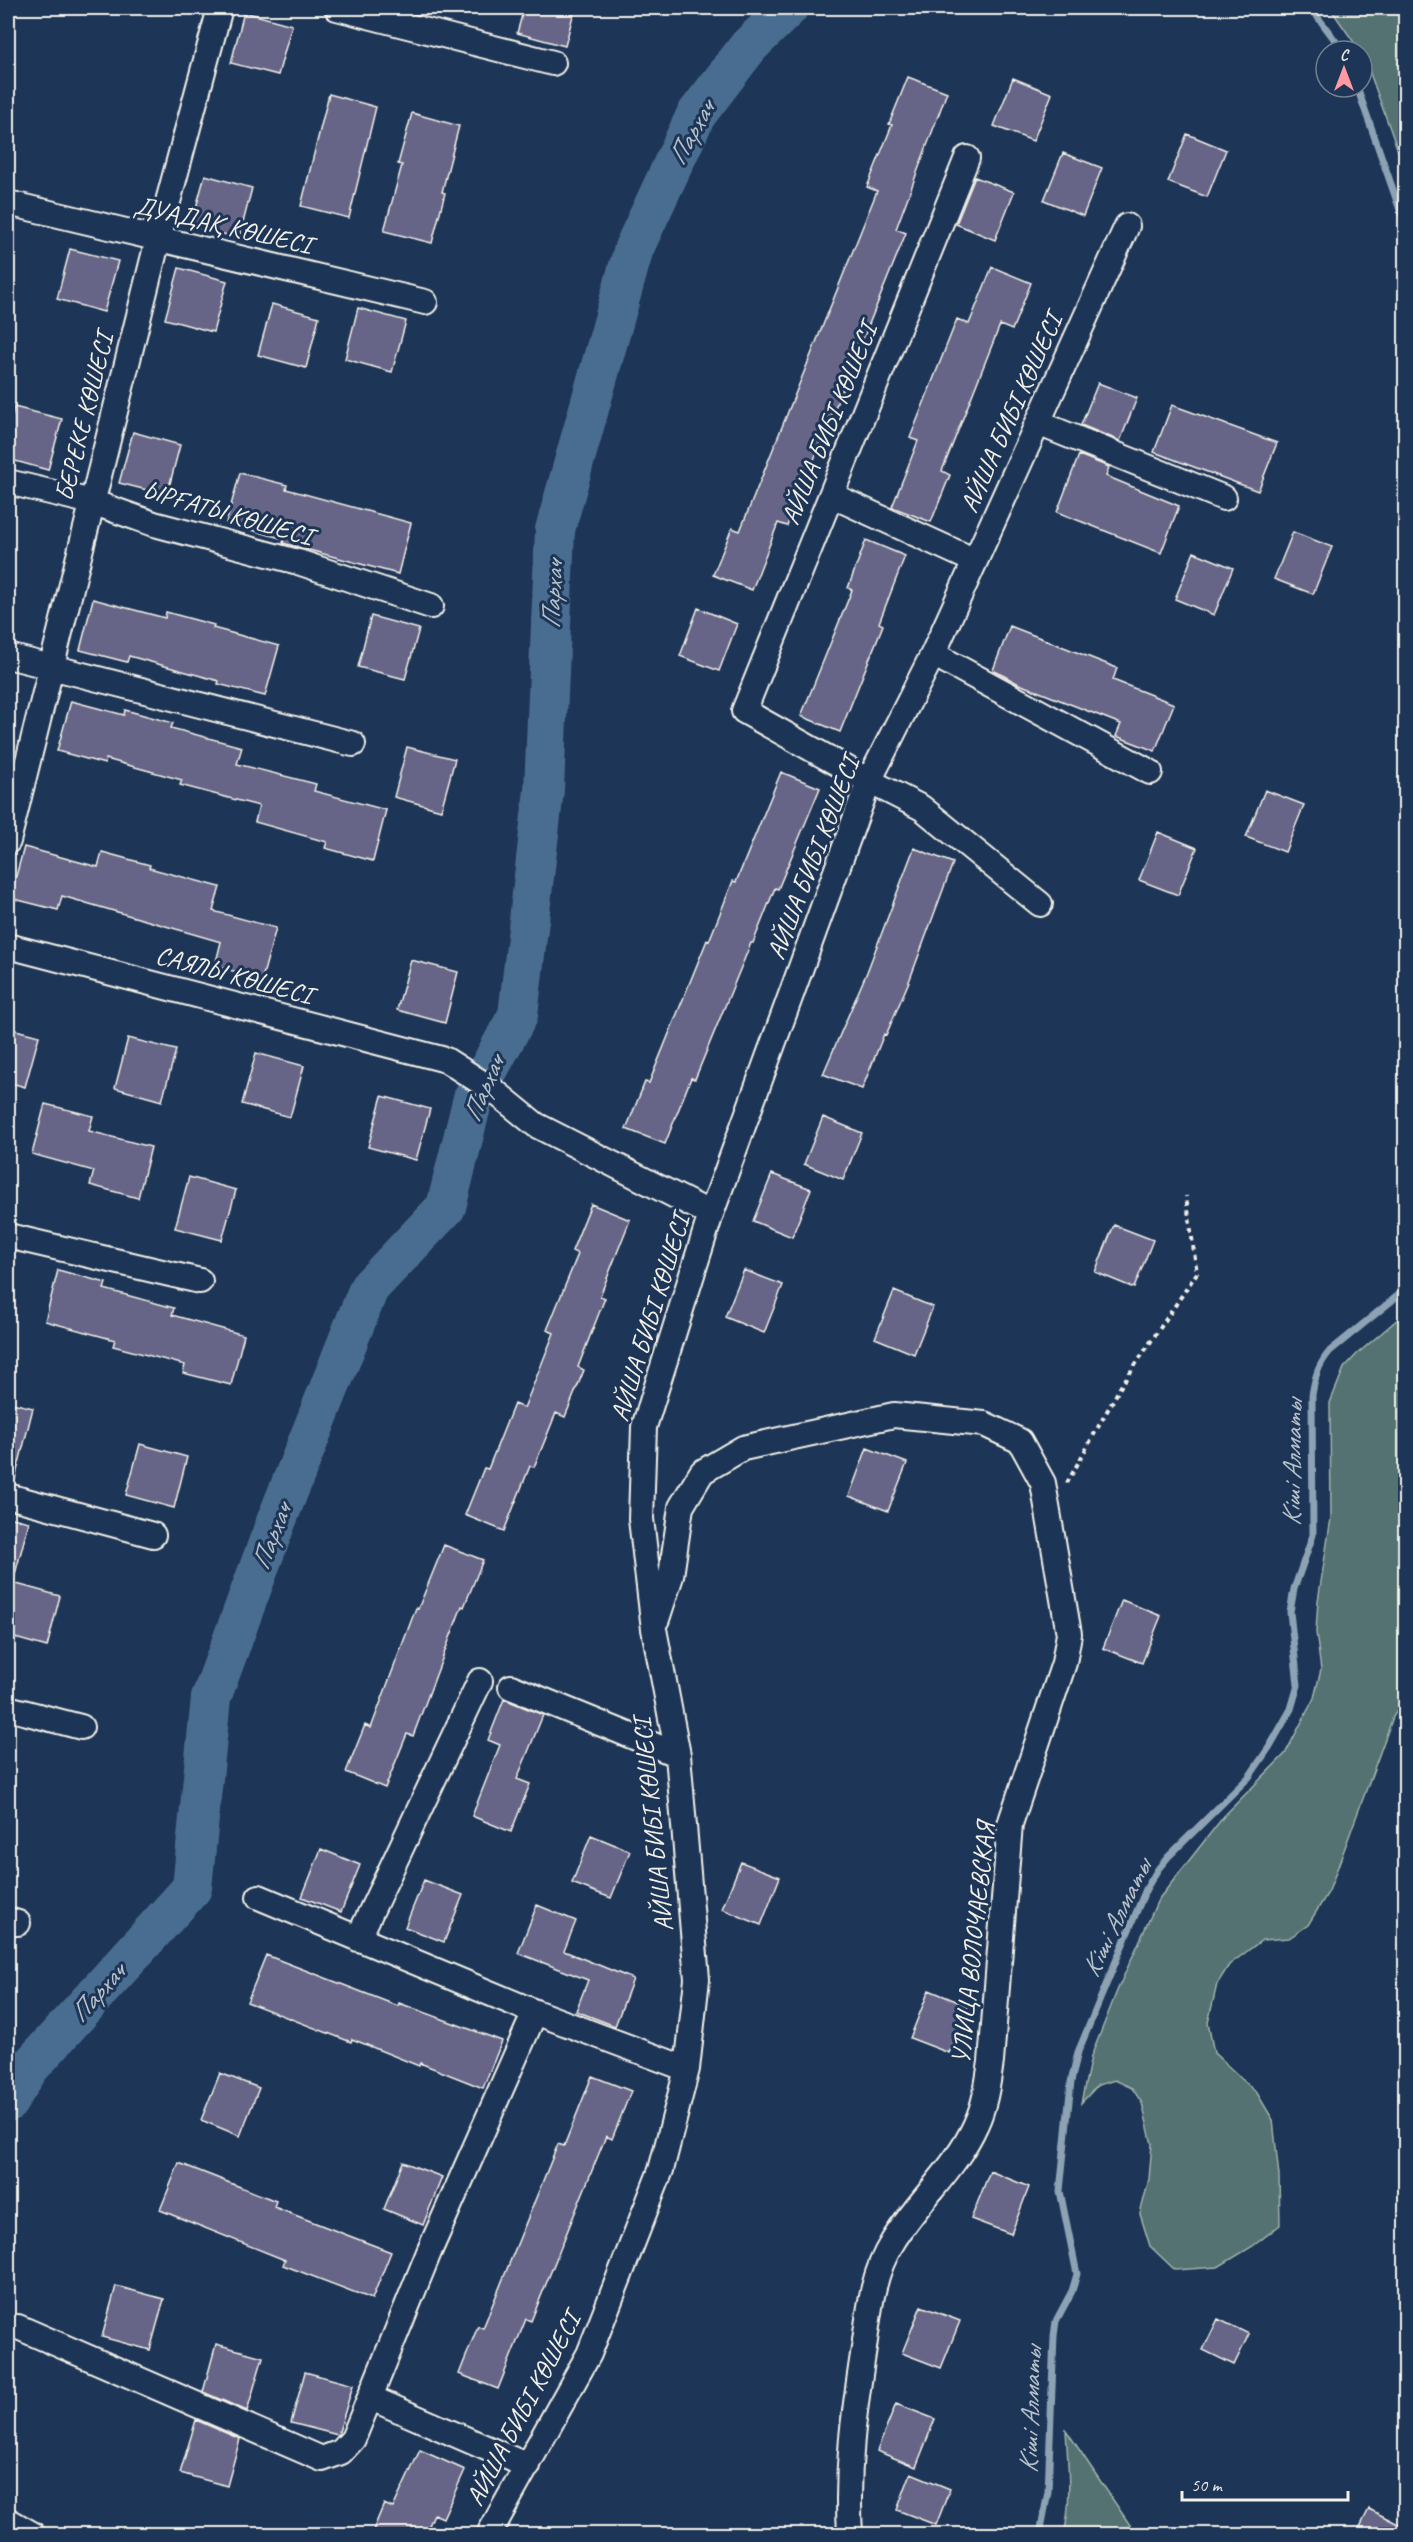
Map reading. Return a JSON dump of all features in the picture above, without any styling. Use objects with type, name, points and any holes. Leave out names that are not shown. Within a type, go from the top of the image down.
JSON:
[{"type":"street","name":"БЕРЕКЕ КӨШЕСІ","points":[[8,841],[158,239],[220,8]]},
{"type":"street","points":[[338,8],[553,63]]},
{"type":"street","name":"АЙША БИБІ КӨШЕСІ","points":[[869,781],[744,711],[967,158]]},
{"type":"street","name":"ДУАДАҚ КӨШЕСІ","points":[[8,203],[425,302]]},
{"type":"street","name":"АЙША БИБІ КӨШЕСІ","points":[[489,2535],[589,2354],[662,2170],[687,2069],[697,1979],[678,1755],[654,1629],[641,1519],[644,1427],[711,1214],[869,781],[933,654],[1127,226]]},
{"type":"street","points":[[1038,423],[1224,498]]},
{"type":"street","name":"ЫРҒАТЫ КӨШЕСІ","points":[[8,482],[92,502],[154,524],[298,562],[431,606]]},
{"type":"street","points":[[831,495],[975,561]]},
{"type":"street","points":[[933,654],[1150,772]]},
{"type":"street","points":[[8,656],[353,744]]},
{"type":"street","points":[[869,781],[922,808],[1040,904]]},
{"type":"street","name":"САЯЛЫ КӨШЕСІ","points":[[8,946],[446,1060],[493,1089],[536,1125],[711,1214]]},
{"type":"street","points":[[8,1236],[200,1281]]},
{"type":"street","name":"УЛИЦА ВОЛОЧАЕВСКАЯ","points":[[654,1629],[671,1576],[681,1507],[702,1472],[743,1448],[894,1415],[984,1424],[1020,1441],[1043,1483],[1069,1634],[1064,1663],[1010,1824],[991,2062],[986,2092],[977,2123],[960,2155],[914,2211],[890,2245],[873,2289],[853,2418],[847,2487],[850,2535]]},
{"type":"street","points":[[8,1496],[153,1535]]},
{"type":"street","points":[[358,1939],[480,1681]]},
{"type":"street","points":[[511,1687],[678,1755]]},
{"type":"street","points":[[8,1708],[81,1727]]},
{"type":"street","points":[[259,1897],[535,2012],[687,2069]]},
{"type":"street","points":[[18,2327],[322,2459],[341,2452],[353,2439],[429,2252],[535,2012]]},
{"type":"street","points":[[371,2398],[528,2466]]},
{"type":"street","points":[[8,2523],[9,2521],[32,2535]]},
{"type":"path","points":[[1049,1515],[1121,1386],[1197,1273],[1186,1196]]},
{"type":"green space","points":[[1330,8],[1405,8],[1405,170],[1374,84],[1374,39],[1352,39]]},
{"type":"green space","points":[[1405,1313],[1405,1697],[1393,1717],[1329,1891],[1308,1925],[1289,1938],[1262,1940],[1229,1965],[1217,1984],[1208,2023],[1214,2053],[1257,2093],[1273,2120],[1279,2176],[1280,2225],[1253,2246],[1218,2267],[1175,2270],[1150,2246],[1140,2214],[1149,2179],[1152,2144],[1142,2103],[1132,2088],[1115,2080],[1098,2085],[1081,2103],[1091,2057],[1117,1991],[1158,1900],[1224,1816],[1285,1754],[1314,1698],[1321,1670],[1316,1632],[1318,1601],[1331,1518],[1330,1403],[1344,1368]]},
{"type":"green space","points":[[1066,2430],[1136,2534],[1064,2534],[1069,2496]]},
{"type":"building","points":[[524,8],[575,8],[565,46],[517,33]]},
{"type":"building","points":[[244,12],[292,25],[278,75],[231,63]]},
{"type":"building","points":[[908,77],[947,92],[896,229],[906,233],[787,526],[778,523],[752,590],[713,575],[732,528],[740,531],[877,191],[867,187]]},
{"type":"building","points":[[1013,78],[1052,94],[1033,141],[994,126]]},
{"type":"building","points":[[329,94],[376,107],[349,218],[301,206]]},
{"type":"building","points":[[412,113],[459,126],[432,243],[384,231],[402,165],[398,164]]},
{"type":"building","points":[[1187,134],[1226,150],[1207,197],[1168,182]]},
{"type":"building","points":[[1063,153],[1102,168],[1083,216],[1044,200]]},
{"type":"building","points":[[205,175],[252,188],[239,238],[191,226]]},
{"type":"building","points":[[975,177],[1014,192],[995,240],[956,224]]},
{"type":"building","points":[[70,249],[118,261],[104,312],[57,299]]},
{"type":"building","points":[[992,267],[1031,283],[1012,330],[1000,325],[942,471],[950,475],[931,522],[892,507],[918,441],[910,438],[957,319],[969,324]]},
{"type":"building","points":[[179,268],[227,281],[213,332],[165,319]]},
{"type":"building","points":[[272,304],[319,317],[306,368],[258,355]]},
{"type":"building","points":[[358,308],[406,321],[392,372],[345,359]]},
{"type":"building","points":[[1098,383],[1137,398],[1120,441],[1081,425]]},
{"type":"building","points":[[1172,405],[1277,443],[1258,491],[1154,452]]},
{"type":"building","points":[[14,407],[62,419],[48,470],[8,459],[8,433]]},
{"type":"building","points":[[133,432],[180,445],[167,495],[119,483]]},
{"type":"building","points":[[1079,455],[1109,467],[1106,476],[1179,506],[1161,553],[1057,512]]},
{"type":"building","points":[[240,473],[287,485],[286,489],[411,523],[398,574],[283,543],[284,539],[226,523]]},
{"type":"building","points":[[1293,532],[1332,547],[1313,594],[1274,579]]},
{"type":"building","points":[[866,540],[905,556],[879,623],[883,625],[840,732],[801,716],[852,590],[848,588]]},
{"type":"building","points":[[1194,552],[1233,568],[1214,615],[1175,599]]},
{"type":"building","points":[[93,599],[165,618],[166,612],[279,646],[265,696],[129,656],[127,662],[80,650]]},
{"type":"building","points":[[698,608],[737,624],[719,671],[680,656]]},
{"type":"building","points":[[371,616],[419,629],[405,679],[358,667]]},
{"type":"building","points":[[1010,626],[1117,668],[1113,680],[1174,704],[1155,751],[1116,736],[1121,724],[1019,684],[993,670]]},
{"type":"building","points":[[71,701],[124,715],[125,710],[173,723],[171,728],[242,747],[237,764],[316,784],[314,791],[386,810],[373,861],[325,848],[327,842],[255,822],[259,806],[180,785],[182,780],[106,759],[105,764],[57,751]]},
{"type":"building","points":[[407,747],[455,759],[441,810],[394,797]]},
{"type":"building","points":[[781,772],[820,788],[778,889],[775,888],[753,943],[751,943],[695,1079],[691,1078],[665,1144],[626,1129],[645,1082],[649,1083],[707,940],[709,941],[733,881],[736,882]]},
{"type":"building","points":[[1265,790],[1304,805],[1285,852],[1246,837]]},
{"type":"building","points":[[1158,832],[1197,848],[1178,895],[1139,880]]},
{"type":"building","points":[[24,847],[98,867],[102,852],[150,865],[149,868],[220,887],[213,911],[276,928],[262,979],[215,966],[221,942],[62,896],[58,910],[10,898]]},
{"type":"building","points":[[914,848],[953,863],[910,979],[886,1035],[884,1034],[862,1089],[823,1074],[867,972]]},
{"type":"building","points":[[411,960],[458,972],[445,1023],[397,1010]]},
{"type":"building","points":[[8,1028],[39,1036],[25,1087],[8,1082]]},
{"type":"building","points":[[128,1038],[176,1050],[162,1101],[115,1088]]},
{"type":"building","points":[[256,1053],[304,1066],[290,1117],[242,1104]]},
{"type":"building","points":[[382,1096],[430,1109],[416,1160],[368,1147]]},
{"type":"building","points":[[45,1104],[93,1116],[89,1131],[151,1147],[138,1198],[90,1185],[94,1171],[32,1154]]},
{"type":"building","points":[[823,1117],[862,1133],[843,1180],[804,1164]]},
{"type":"building","points":[[772,1174],[811,1189],[792,1237],[753,1221]]},
{"type":"building","points":[[189,1177],[236,1190],[222,1240],[175,1228]]},
{"type":"building","points":[[591,1204],[630,1220],[600,1296],[605,1298],[578,1367],[584,1370],[565,1417],[556,1413],[534,1467],[530,1466],[504,1531],[465,1515],[484,1468],[488,1469],[514,1404],[524,1408],[554,1333],[547,1330],[578,1254],[572,1251]]},
{"type":"building","points":[[1114,1225],[1153,1240],[1134,1288],[1095,1272]]},
{"type":"building","points":[[58,1270],[106,1283],[104,1289],[174,1308],[172,1315],[244,1335],[231,1385],[183,1373],[185,1365],[113,1346],[115,1340],[45,1321]]},
{"type":"building","points":[[744,1270],[783,1285],[764,1333],[725,1317]]},
{"type":"building","points":[[894,1291],[933,1307],[914,1354],[875,1338]]},
{"type":"building","points":[[8,1402],[33,1408],[14,1483],[8,1482]]},
{"type":"building","points":[[140,1444],[187,1457],[174,1508],[126,1495]]},
{"type":"building","points":[[867,1448],[907,1463],[888,1511],[849,1496]]},
{"type":"building","points":[[8,1517],[29,1522],[13,1582],[8,1581]]},
{"type":"building","points":[[444,1545],[483,1560],[464,1607],[462,1606],[413,1736],[407,1734],[385,1788],[346,1772],[365,1725],[371,1728],[416,1608],[418,1609]]},
{"type":"building","points":[[13,1583],[60,1596],[47,1647],[8,1636],[8,1603]]},
{"type":"building","points":[[1122,1600],[1161,1616],[1142,1663],[1103,1648]]},
{"type":"building","points":[[504,1699],[543,1715],[517,1779],[530,1784],[511,1832],[472,1816],[500,1745],[488,1740]]},
{"type":"building","points":[[591,1835],[630,1851],[611,1898],[572,1883]]},
{"type":"building","points":[[321,1849],[360,1865],[341,1912],[302,1897]]},
{"type":"building","points":[[741,1862],[780,1877],[761,1925],[722,1909]]},
{"type":"building","points":[[424,1880],[463,1895],[444,1942],[405,1927]]},
{"type":"building","points":[[537,1905],[576,1921],[564,1951],[633,1979],[615,2026],[576,2011],[588,1980],[518,1953]]},
{"type":"building","points":[[266,1955],[398,2006],[399,2003],[502,2041],[483,2088],[420,2063],[419,2066],[352,2039],[351,2042],[247,2002]]},
{"type":"building","points":[[929,1990],[968,2006],[949,2053],[910,2038]]},
{"type":"building","points":[[220,2073],[259,2088],[240,2136],[201,2120]]},
{"type":"building","points":[[592,2076],[631,2091],[612,2139],[606,2136],[531,2321],[526,2319],[498,2389],[459,2374],[478,2326],[483,2328],[558,2144],[564,2146]]},
{"type":"building","points":[[403,2162],[442,2177],[423,2225],[384,2209]]},
{"type":"building","points":[[179,2163],[276,2201],[274,2207],[391,2252],[372,2299],[283,2265],[285,2260],[160,2210]]},
{"type":"building","points":[[990,2171],[1029,2187],[1011,2234],[971,2219]]},
{"type":"building","points":[[116,2286],[164,2299],[150,2350],[102,2337]]},
{"type":"building","points":[[921,2306],[960,2321],[941,2368],[902,2353]]},
{"type":"building","points":[[1218,2319],[1249,2334],[1234,2365],[1203,2350]]},
{"type":"building","points":[[216,2344],[263,2357],[247,2411],[203,2392]]},
{"type":"building","points":[[305,2372],[353,2385],[338,2435],[291,2423]]},
{"type":"building","points":[[896,2404],[935,2419],[916,2467],[877,2451]]},
{"type":"building","points":[[196,2420],[240,2439],[227,2486],[180,2473]]},
{"type":"building","points":[[420,2450],[465,2470],[443,2518],[434,2514],[425,2535],[371,2535],[384,2504],[393,2508]]},
{"type":"building","points":[[911,2473],[950,2489],[936,2525],[897,2510]]},
{"type":"building","points":[[1369,2509],[1406,2528],[1406,2535],[1356,2535]]},
{"type":"waterway","name":"Пархач","points":[[8,2102],[29,2068],[192,1888],[211,1698],[276,1522],[369,1288],[446,1207],[473,1098],[518,1015],[544,790],[555,530],[634,248],[696,115],[749,46],[788,8]]},
{"type":"waterway","name":"Кіші Алматы","points":[[1311,8],[1334,39]]},
{"type":"waterway","name":"Кіші Алматы","points":[[1361,99],[1406,227]]},
{"type":"waterway","name":"Кіші Алматы","points":[[1040,2534],[1048,2492],[1056,2321],[1072,2291],[1077,2274],[1060,2191],[1071,2082],[1078,2052],[1146,1889],[1158,1869],[1249,1777],[1291,1709],[1298,1685],[1290,1612],[1294,1589],[1313,1535],[1312,1395],[1316,1377],[1330,1351],[1406,1289]]}]
